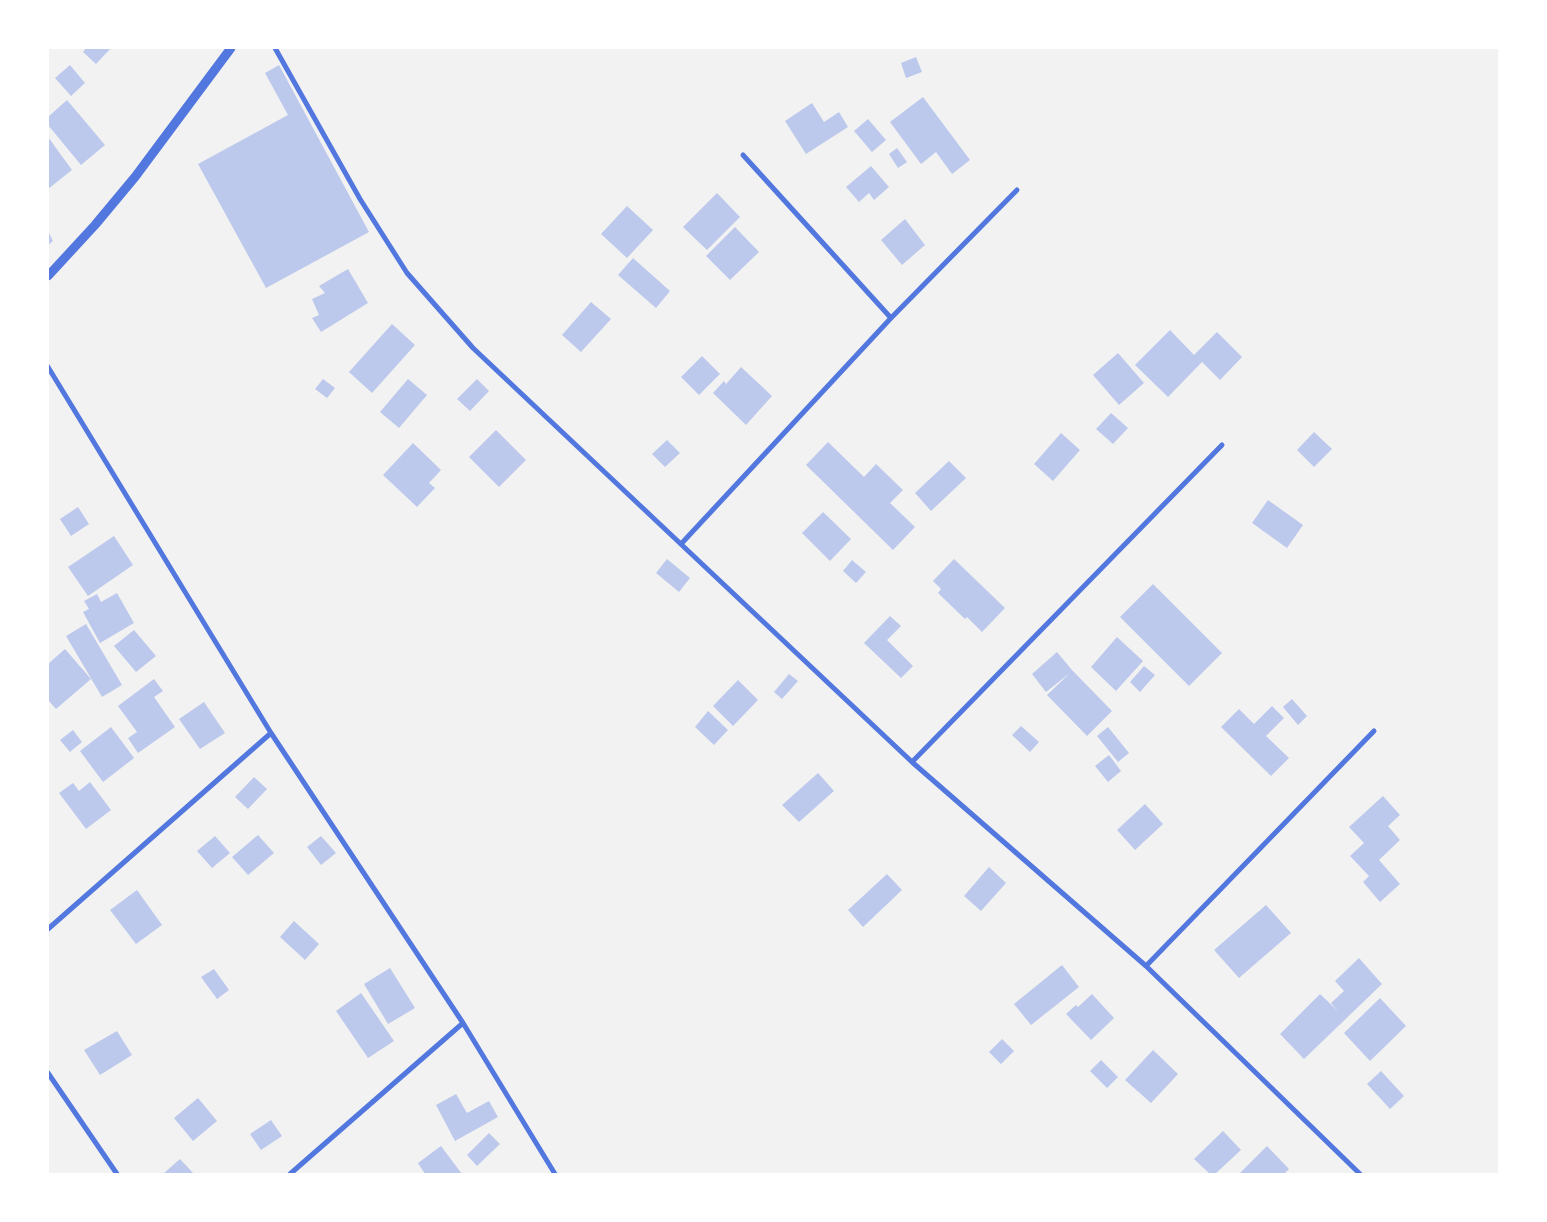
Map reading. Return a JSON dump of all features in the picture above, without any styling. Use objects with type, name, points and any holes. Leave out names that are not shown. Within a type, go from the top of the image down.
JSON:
[{"type":"street","points":[[48,276],[135,178],[230,48]]},
{"type":"street","points":[[275,48],[360,199],[406,273],[473,348],[912,762],[1146,966],[1360,1174]]},
{"type":"street","points":[[743,155],[891,318]]},
{"type":"street","points":[[681,544],[891,318],[1017,190]]},
{"type":"street","points":[[48,367],[271,733],[463,1023],[555,1174]]},
{"type":"street","points":[[912,762],[1222,446]]},
{"type":"street","points":[[1146,966],[1374,731]]},
{"type":"street","points":[[48,929],[271,733]]},
{"type":"street","points":[[290,1174],[463,1023]]},
{"type":"street","points":[[48,1073],[117,1174]]},
{"type":"building","points":[[86,48],[111,48],[96,64],[83,52]]},
{"type":"building","points":[[916,57],[922,72],[906,78],[901,63]]},
{"type":"building","points":[[70,65],[85,83],[71,96],[55,78]]},
{"type":"building","points":[[279,65],[369,232],[266,288],[198,164],[288,115],[265,73]]},
{"type":"building","points":[[923,97],[970,160],[952,174],[936,152],[921,164],[890,122]]},
{"type":"building","points":[[67,100],[105,145],[81,165],[48,125],[48,117]]},
{"type":"building","points":[[812,103],[824,122],[839,112],[848,127],[806,154],[785,121]]},
{"type":"building","points":[[868,119],[886,140],[872,152],[854,131]]},
{"type":"building","points":[[48,137],[72,170],[48,189]]},
{"type":"building","points":[[897,148],[907,162],[898,168],[889,154]]},
{"type":"building","points":[[871,166],[889,187],[874,200],[869,193],[859,202],[846,187]]},
{"type":"building","points":[[717,193],[740,217],[707,250],[683,227]]},
{"type":"building","points":[[627,206],[653,230],[627,258],[601,234]]},
{"type":"building","points":[[905,219],[925,245],[902,265],[881,240]]},
{"type":"building","points":[[735,227],[759,252],[730,280],[706,256]]},
{"type":"building","points":[[48,231],[53,241],[48,245]]},
{"type":"building","points":[[633,258],[670,291],[656,308],[618,275]]},
{"type":"building","points":[[348,269],[368,303],[321,332],[312,318],[319,315],[312,299],[325,293],[319,286]]},
{"type":"building","points":[[591,302],[611,319],[581,352],[562,335]]},
{"type":"building","points":[[392,324],[415,345],[372,393],[349,372]]},
{"type":"building","points":[[1170,330],[1194,355],[1217,332],[1242,357],[1220,380],[1202,362],[1168,397],[1135,365]]},
{"type":"building","points":[[1118,353],[1144,383],[1119,405],[1093,375]]},
{"type":"building","points":[[702,356],[720,374],[699,395],[681,377]]},
{"type":"building","points":[[741,367],[772,396],[746,425],[713,393],[724,381],[726,384]]},
{"type":"building","points":[[323,379],[335,388],[327,398],[315,389]]},
{"type":"building","points":[[408,379],[427,395],[399,428],[380,412]]},
{"type":"building","points":[[477,379],[489,391],[470,411],[457,399]]},
{"type":"building","points":[[1111,413],[1128,428],[1113,444],[1096,429]]},
{"type":"building","points":[[496,430],[526,460],[499,487],[469,457]]},
{"type":"building","points":[[1314,432],[1332,449],[1314,467],[1297,450]]},
{"type":"building","points":[[1061,433],[1080,450],[1053,481],[1034,464]]},
{"type":"building","points":[[667,440],[680,453],[665,467],[652,454]]},
{"type":"building","points":[[828,442],[864,477],[876,464],[903,490],[890,503],[915,527],[893,550],[806,465]]},
{"type":"building","points":[[413,443],[441,470],[429,483],[435,488],[417,507],[383,475]]},
{"type":"building","points":[[949,461],[966,478],[931,511],[915,493]]},
{"type":"building","points":[[1268,500],[1303,525],[1287,548],[1252,523]]},
{"type":"building","points":[[78,507],[89,524],[71,536],[60,519]]},
{"type":"building","points":[[823,512],[851,539],[830,561],[802,533]]},
{"type":"building","points":[[114,536],[133,565],[88,596],[68,567]]},
{"type":"building","points":[[667,559],[690,578],[679,592],[656,573]]},
{"type":"building","points":[[954,559],[1005,608],[982,632],[967,617],[965,619],[938,593],[941,589],[933,581]]},
{"type":"building","points":[[852,560],[866,572],[856,583],[843,571]]},
{"type":"building","points":[[1153,584],[1222,653],[1189,686],[1120,617]]},
{"type":"building","points":[[117,593],[134,623],[100,643],[83,612],[89,609],[84,601],[97,594],[101,602]]},
{"type":"building","points":[[890,616],[901,626],[887,640],[913,666],[901,678],[864,643]]},
{"type":"building","points":[[86,624],[122,685],[102,697],[66,636]]},
{"type":"building","points":[[134,630],[156,656],[136,672],[114,646]]},
{"type":"building","points":[[1117,637],[1143,661],[1116,691],[1091,667]]},
{"type":"building","points":[[65,649],[91,679],[56,709],[48,700],[48,664]]},
{"type":"building","points":[[1057,652],[1112,711],[1087,736],[1047,695],[1070,673],[1046,692],[1032,674]]},
{"type":"building","points":[[1144,666],[1155,675],[1140,692],[1130,682]]},
{"type":"building","points":[[789,674],[798,681],[782,699],[774,692]]},
{"type":"building","points":[[154,679],[163,691],[154,697],[175,727],[138,753],[128,738],[137,732],[118,706]]},
{"type":"building","points":[[738,680],[758,700],[733,726],[713,706]]},
{"type":"building","points":[[1292,699],[1307,716],[1298,725],[1283,707]]},
{"type":"building","points":[[204,702],[225,733],[200,749],[179,719]]},
{"type":"building","points":[[1272,706],[1284,718],[1266,736],[1289,758],[1271,776],[1221,727],[1239,709],[1254,724]]},
{"type":"building","points":[[708,711],[728,730],[714,745],[695,727]]},
{"type":"building","points":[[1021,726],[1039,742],[1030,752],[1012,735]]},
{"type":"building","points":[[111,727],[134,758],[103,782],[80,751]]},
{"type":"building","points":[[1108,727],[1129,753],[1118,762],[1097,736]]},
{"type":"building","points":[[73,730],[82,742],[70,752],[60,740]]},
{"type":"building","points":[[1109,755],[1121,771],[1108,782],[1095,766]]},
{"type":"building","points":[[818,773],[834,791],[799,822],[782,805]]},
{"type":"building","points":[[254,777],[267,789],[248,809],[235,797]]},
{"type":"building","points":[[90,782],[111,810],[86,829],[59,793],[73,783],[79,791]]},
{"type":"building","points":[[1383,796],[1400,815],[1388,826],[1400,840],[1379,860],[1400,884],[1380,902],[1363,882],[1369,876],[1350,856],[1364,843],[1349,827]]},
{"type":"building","points":[[1145,804],[1163,824],[1135,850],[1117,830]]},
{"type":"building","points":[[258,835],[274,853],[248,875],[232,857]]},
{"type":"building","points":[[215,836],[230,853],[212,868],[197,851]]},
{"type":"building","points":[[321,836],[336,853],[321,865],[307,847]]},
{"type":"building","points":[[989,867],[1006,883],[981,911],[964,896]]},
{"type":"building","points":[[887,874],[902,890],[863,927],[848,910]]},
{"type":"building","points":[[137,890],[162,925],[136,944],[110,910]]},
{"type":"building","points":[[1266,905],[1291,933],[1239,978],[1214,950]]},
{"type":"building","points":[[294,921],[319,944],[305,960],[280,937]]},
{"type":"building","points":[[1359,958],[1382,984],[1304,1059],[1280,1034],[1320,994],[1338,1011],[1331,1003],[1344,991],[1335,981]]},
{"type":"building","points":[[1062,965],[1079,987],[1031,1025],[1014,1004]]},
{"type":"building","points":[[390,968],[415,1008],[388,1024],[364,984]]},
{"type":"building","points":[[214,969],[229,990],[217,999],[201,977]]},
{"type":"building","points":[[361,993],[394,1041],[368,1058],[336,1011]]},
{"type":"building","points":[[1092,994],[1114,1018],[1091,1040],[1066,1014],[1076,1005],[1078,1007]]},
{"type":"building","points":[[1380,998],[1406,1026],[1370,1061],[1344,1033]]},
{"type":"building","points":[[117,1031],[132,1055],[100,1075],[84,1050]]},
{"type":"building","points":[[1002,1039],[1014,1051],[1001,1064],[989,1052]]},
{"type":"building","points":[[1153,1050],[1178,1074],[1151,1103],[1125,1080]]},
{"type":"building","points":[[1101,1060],[1118,1077],[1107,1088],[1090,1071]]},
{"type":"building","points":[[1381,1071],[1404,1096],[1390,1109],[1367,1084]]},
{"type":"building","points":[[456,1094],[467,1113],[489,1101],[498,1117],[455,1141],[436,1105]]},
{"type":"building","points":[[198,1098],[217,1121],[193,1141],[174,1118]]},
{"type":"building","points":[[271,1120],[282,1136],[261,1150],[250,1134]]},
{"type":"building","points":[[1223,1131],[1241,1150],[1215,1174],[1210,1174],[1194,1159]]},
{"type":"building","points":[[489,1133],[500,1144],[477,1166],[467,1155]]},
{"type":"building","points":[[441,1146],[462,1174],[425,1174],[418,1163]]},
{"type":"building","points":[[1267,1146],[1289,1169],[1284,1174],[1239,1174]]},
{"type":"building","points":[[180,1159],[194,1174],[163,1174]]}]
